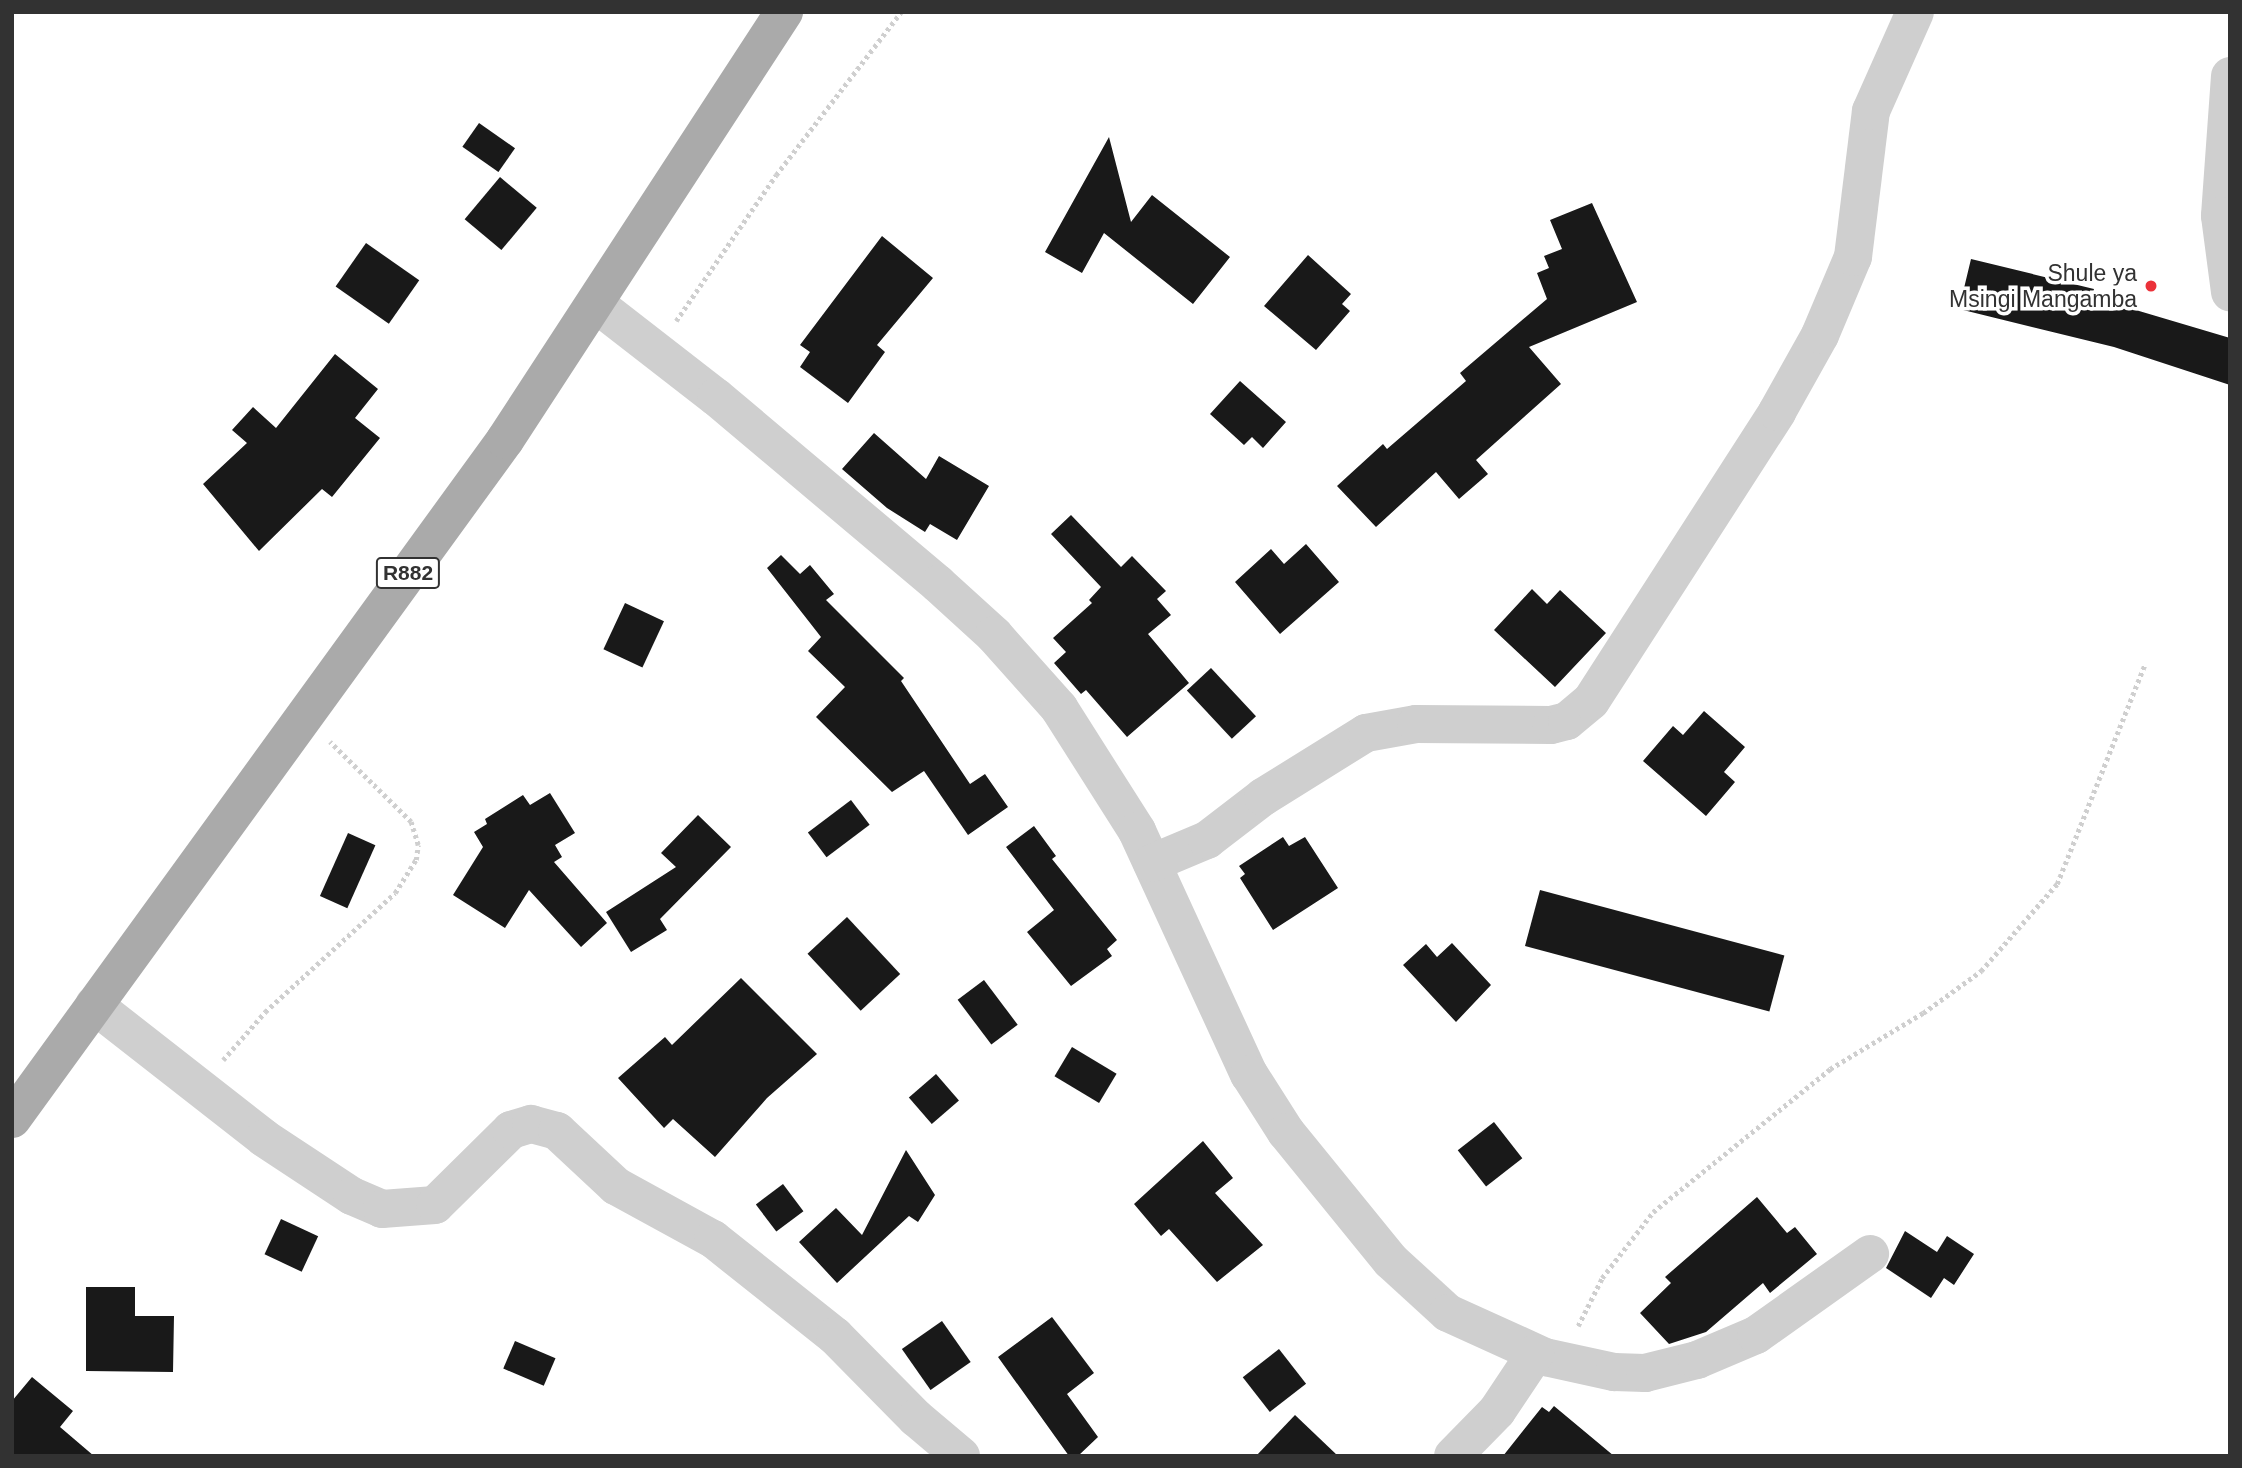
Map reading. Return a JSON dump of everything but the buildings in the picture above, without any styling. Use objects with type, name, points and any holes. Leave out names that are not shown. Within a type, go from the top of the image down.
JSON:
[{"type":"main road","name":"R882","points":[[13,1115],[505,440],[596,304],[783,12]]},
{"type":"street","points":[[1152,863],[1207,839],[1264,797],[1366,733],[1416,724],[1551,725],[1567,721],[1591,701],[1777,412],[1819,335],[1853,257],[1871,111],[1915,12]]},
{"type":"street","points":[[2230,76],[2220,216],[2230,292]]},
{"type":"street","points":[[596,304],[651,351],[755,429],[994,635],[1059,708],[1099,767],[1152,863],[1249,1074],[1316,1174],[1420,1291],[1448,1313],[1547,1357],[1614,1372],[1645,1373],[1697,1360],[1756,1335],[1870,1254]]},
{"type":"street","points":[[94,1006],[264,1138],[352,1196],[382,1209],[435,1205],[511,1130],[531,1124],[557,1131],[616,1186],[713,1239],[835,1336],[916,1418],[961,1456]]},
{"type":"street","points":[[1453,1456],[1547,1357]]},
{"type":"path","points":[[651,351],[726,254],[776,175],[901,12]]},
{"type":"path","points":[[1547,1357],[1653,1212],[1830,1069],[1923,1013],[1981,971],[2057,884],[2144,666]]},
{"type":"path","points":[[201,1088],[265,1012],[395,893],[416,860],[418,845],[411,822],[303,716]]},
{"type":"place","name":"Shule ya Msingi Mangamba","points":[[2151,286]]}]
